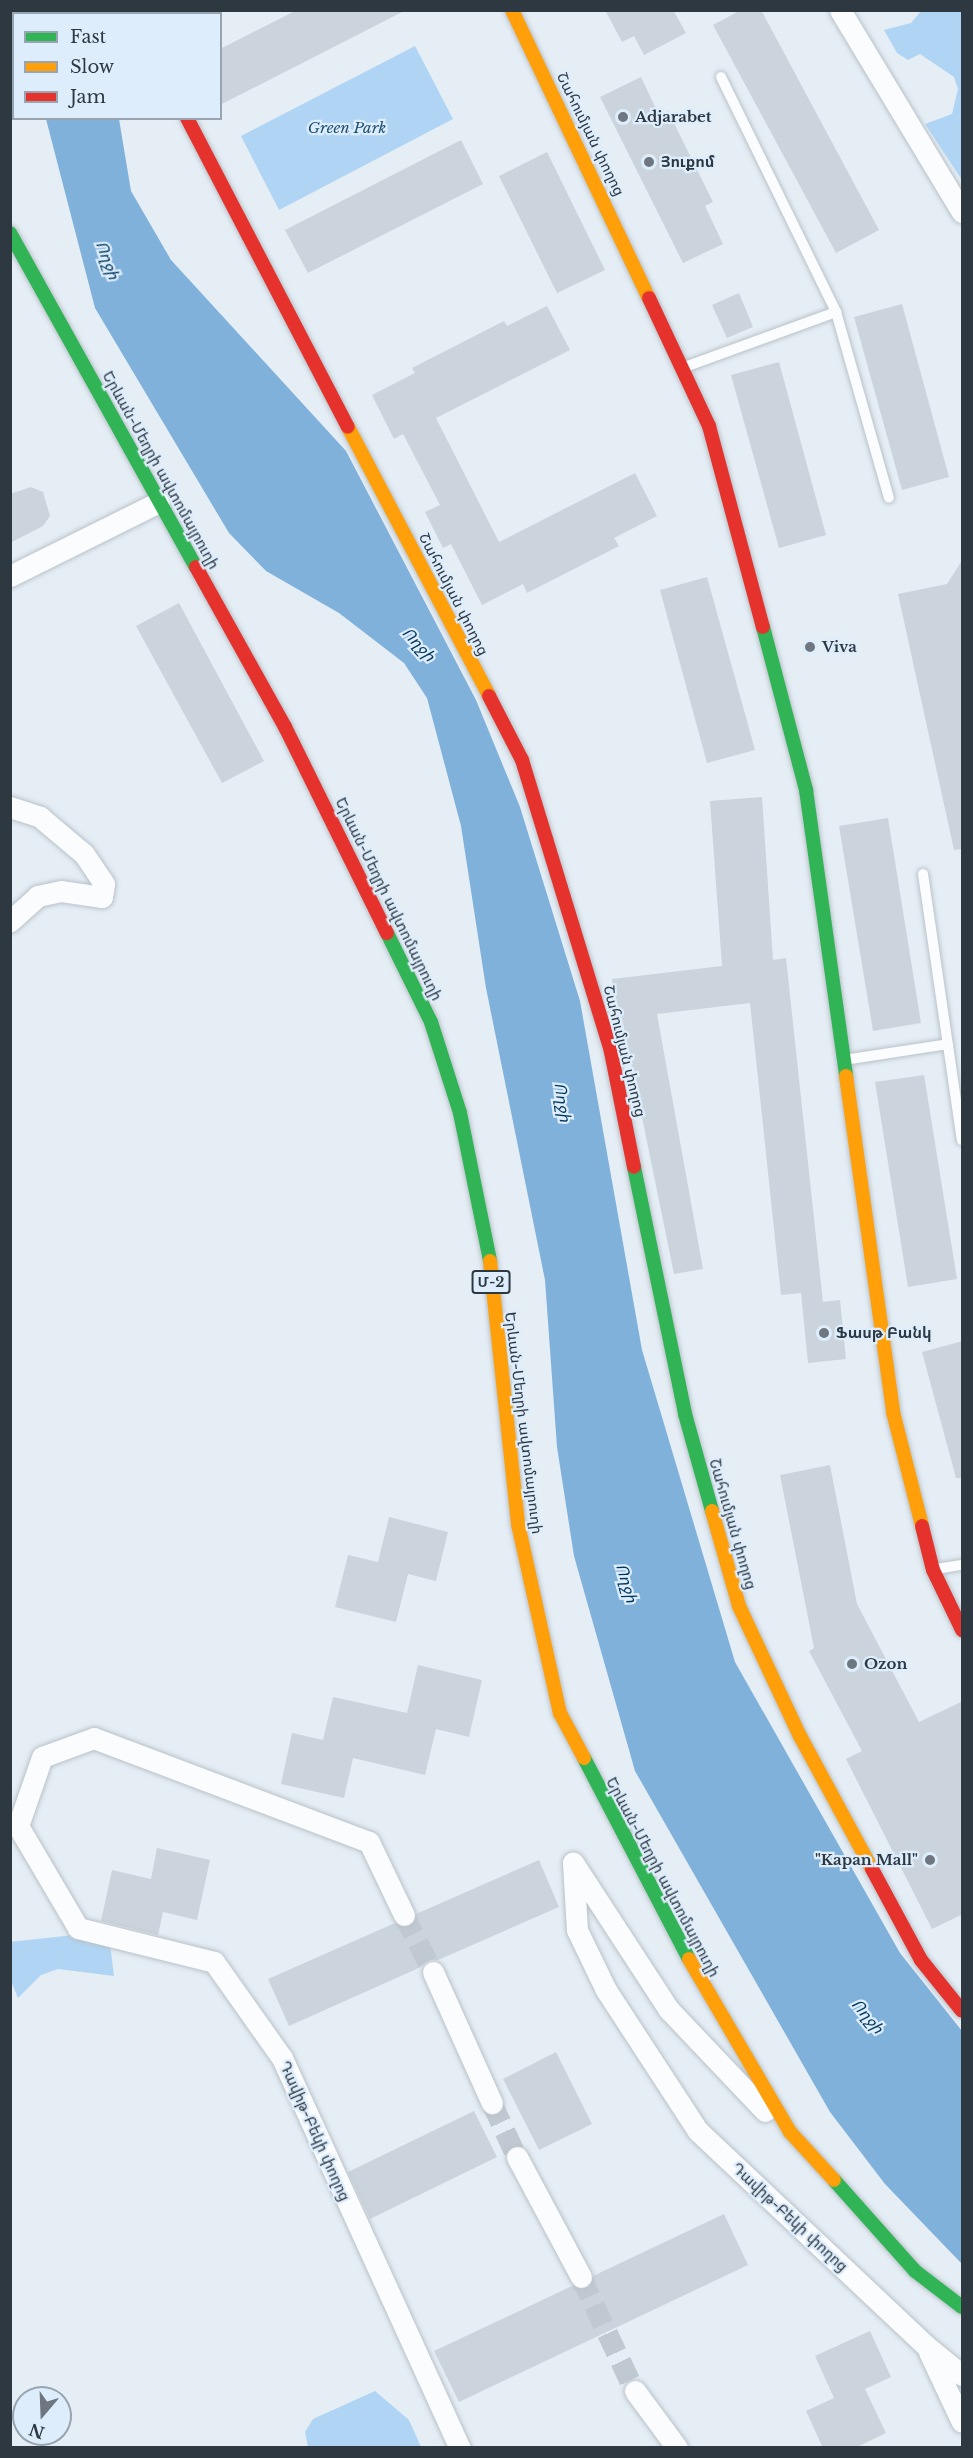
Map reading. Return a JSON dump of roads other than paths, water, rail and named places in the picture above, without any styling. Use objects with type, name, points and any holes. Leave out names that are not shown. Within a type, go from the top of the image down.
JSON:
[{"type":"main road","name":"Շահումյան փողոց","points":[[512,10],[709,426],[806,790],[893,1412],[933,1570],[963,1630]]},
{"type":"main road","name":"Շահումյան փողոց","points":[[188,120],[522,760],[611,1052],[685,1414],[738,1606],[800,1736],[921,1960],[963,2011]]},
{"type":"main road","name":"Երևան-Մեղրի ավտոմայրուղի","points":[[10,233],[285,727],[431,1022],[460,1113],[486,1227],[518,1524],[560,1713],[706,1992],[790,2132],[915,2271],[963,2307]]},
{"type":"street","points":[[840,10],[963,212]]},
{"type":"street","points":[[10,576],[159,502]]},
{"type":"street","points":[[10,807],[40,817],[84,854],[104,885],[102,897],[61,891],[38,896],[10,921]]},
{"type":"street","name":"Դավիթ-Բեկի փողոց","points":[[404,1915],[369,1842],[94,1738],[42,1757],[18,1826],[78,1928],[214,1962],[282,2058],[460,2448]]},
{"type":"street","name":"Դավիթ-Բեկի փողոց","points":[[790,2132],[669,2010],[573,1863],[577,1930],[606,1990],[698,2130],[926,2346],[963,2375]]},
{"type":"street","points":[[433,1972],[492,2103]]},
{"type":"street","points":[[517,2157],[581,2277]]},
{"type":"street","points":[[926,2346],[963,2422]]},
{"type":"street","points":[[635,2391],[677,2448]]},
{"type":"lane","points":[[721,77],[836,312],[889,498]]},
{"type":"lane","points":[[682,369],[836,312]]},
{"type":"lane","points":[[923,874],[963,1140]]},
{"type":"lane","points":[[844,1060],[948,1044]]},
{"type":"lane","points":[[933,1570],[963,1565]]},
{"type":"water","name":"Ողջի","points":[[46,120],[119,120],[131,191],[171,260],[346,451],[476,700],[520,807],[580,1001],[642,1350],[735,1662],[900,1953],[962,2031],[962,2264],[885,2184],[830,2112],[635,1771],[574,1556],[557,1447],[545,1280],[486,988],[461,826],[427,698],[404,663],[339,613],[266,571],[229,533],[95,308]]},
{"type":"tunnel","points":[[404,1915],[433,1972]]},
{"type":"tunnel","points":[[492,2103],[517,2157]]},
{"type":"tunnel","points":[[581,2277],[635,2391]]},
{"type":"place","name":"Adjarabet","points":[[623,117]]},
{"type":"place","name":"Յուքոմ","points":[[649,162]]},
{"type":"place","name":"Viva","points":[[810,647]]},
{"type":"place","name":"Ֆասթ Բանկ","points":[[824,1333]]},
{"type":"place","name":"Ozon","points":[[852,1664]]},
{"type":"place","name":"\"Kapan Mall\"","points":[[930,1860]]},
{"type":"park label","name":"Green Park","points":[[347,128]]}]
